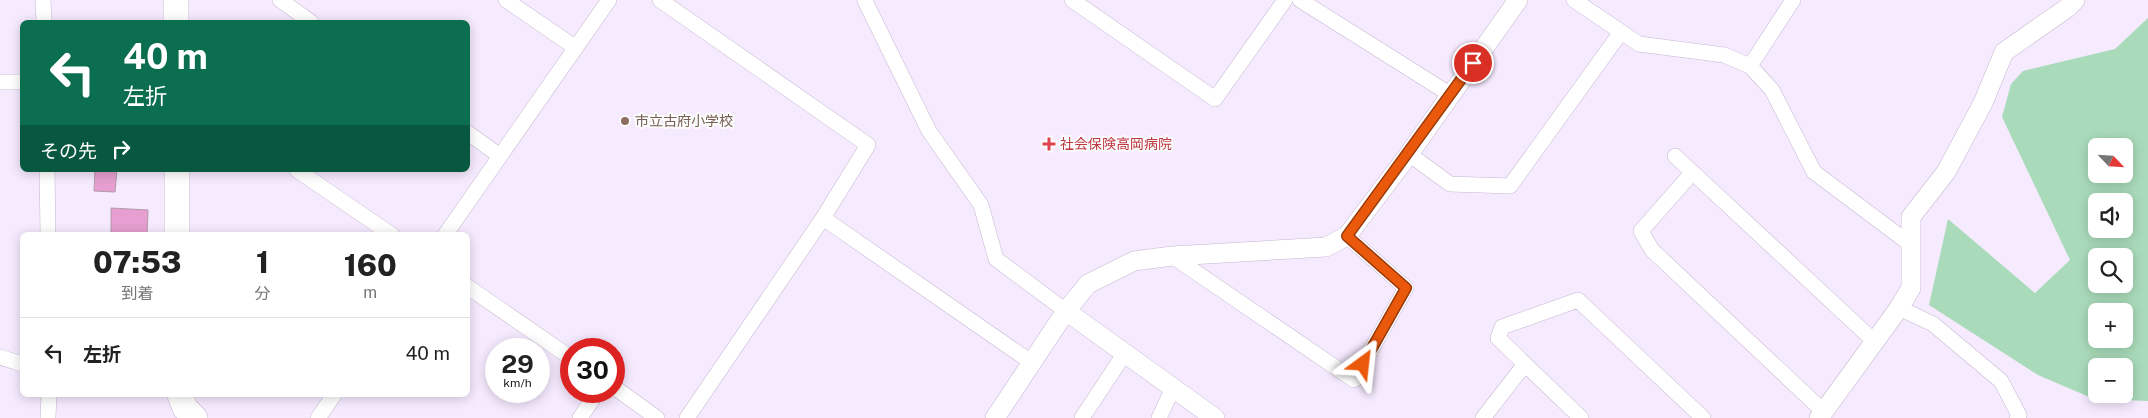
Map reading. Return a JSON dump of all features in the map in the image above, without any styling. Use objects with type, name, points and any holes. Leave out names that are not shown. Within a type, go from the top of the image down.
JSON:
[{"type":"highway","points":[[176,0],[176,20]]},
{"type":"highway","points":[[177,172],[177,232]]},
{"type":"highway","points":[[181,397],[185,408],[195,418]]},
{"type":"street","points":[[43,0],[44,20]]},
{"type":"street","points":[[280,0],[308,20]]},
{"type":"street","points":[[506,0],[576,48]]},
{"type":"street","points":[[447,232],[609,0]]},
{"type":"street","points":[[660,0],[868,145],[823,218],[687,418]]},
{"type":"street","points":[[866,0],[929,130],[981,205],[996,259],[1215,418]]},
{"type":"street","points":[[1072,0],[1215,99],[1285,0]]},
{"type":"street","points":[[1300,0],[1451,95]]},
{"type":"street","points":[[995,418],[1066,311],[1088,284],[1134,261],[1172,256],[1326,246],[1347,236],[1518,0]]},
{"type":"street","points":[[1574,0],[1639,44],[1724,55],[1750,66],[1772,90],[1814,172],[1910,244]]},
{"type":"street","points":[[1750,66],[1793,0]]},
{"type":"street","points":[[1692,173],[1641,231],[1652,250],[1822,415],[1899,308],[1911,288],[1911,217],[1946,172],[1983,103],[2004,52],[2067,8],[2075,0]]},
{"type":"street","points":[[1408,154],[1450,184],[1510,186],[1621,32]]},
{"type":"street","points":[[0,82],[20,82]]},
{"type":"street","points":[[470,134],[500,156]]},
{"type":"street","points":[[1675,156],[1875,342]]},
{"type":"street","points":[[47,172],[48,232]]},
{"type":"street","points":[[300,172],[388,232]]},
{"type":"street","points":[[823,218],[1031,362]]},
{"type":"street","points":[[1172,256],[1354,380],[1406,288],[1347,236]]},
{"type":"street","points":[[470,288],[560,350]]},
{"type":"street","points":[[1581,418],[1498,338],[1502,327],[1578,300],[1703,418]]},
{"type":"street","points":[[1899,308],[1934,324],[2001,381],[2019,415],[2017,418]]},
{"type":"street","points":[[1082,418],[1124,353]]},
{"type":"street","points":[[0,357],[20,363]]},
{"type":"street","points":[[1483,418],[1525,364]]},
{"type":"street","points":[[1159,418],[1173,388]]},
{"type":"street","points":[[625,395],[657,418]]},
{"type":"street","points":[[48,418],[49,397]]},
{"type":"street","points":[[318,418],[333,397]]},
{"type":"street","points":[[580,418],[590,403]]},
{"type":"green space","points":[[2148,18],[2148,401],[2133,400],[2133,358],[2088,358],[2088,396],[2038,375],[1929,305],[1948,219],[2035,293],[2070,260],[2002,117],[2011,84],[2023,71],[2115,49]]},
{"type":"building","points":[[95,172],[117,172],[115,192],[94,191]]},
{"type":"building","points":[[111,208],[148,210],[147,232],[111,232]]},
{"type":"place","name":"市立古府小学校","points":[[625,121]]},
{"type":"place","name":"社会保険高岡病院","points":[[1049,144]]},
{"type":"route","points":[[1363,364],[1406,288],[1347,236],[1473,63]]}]
